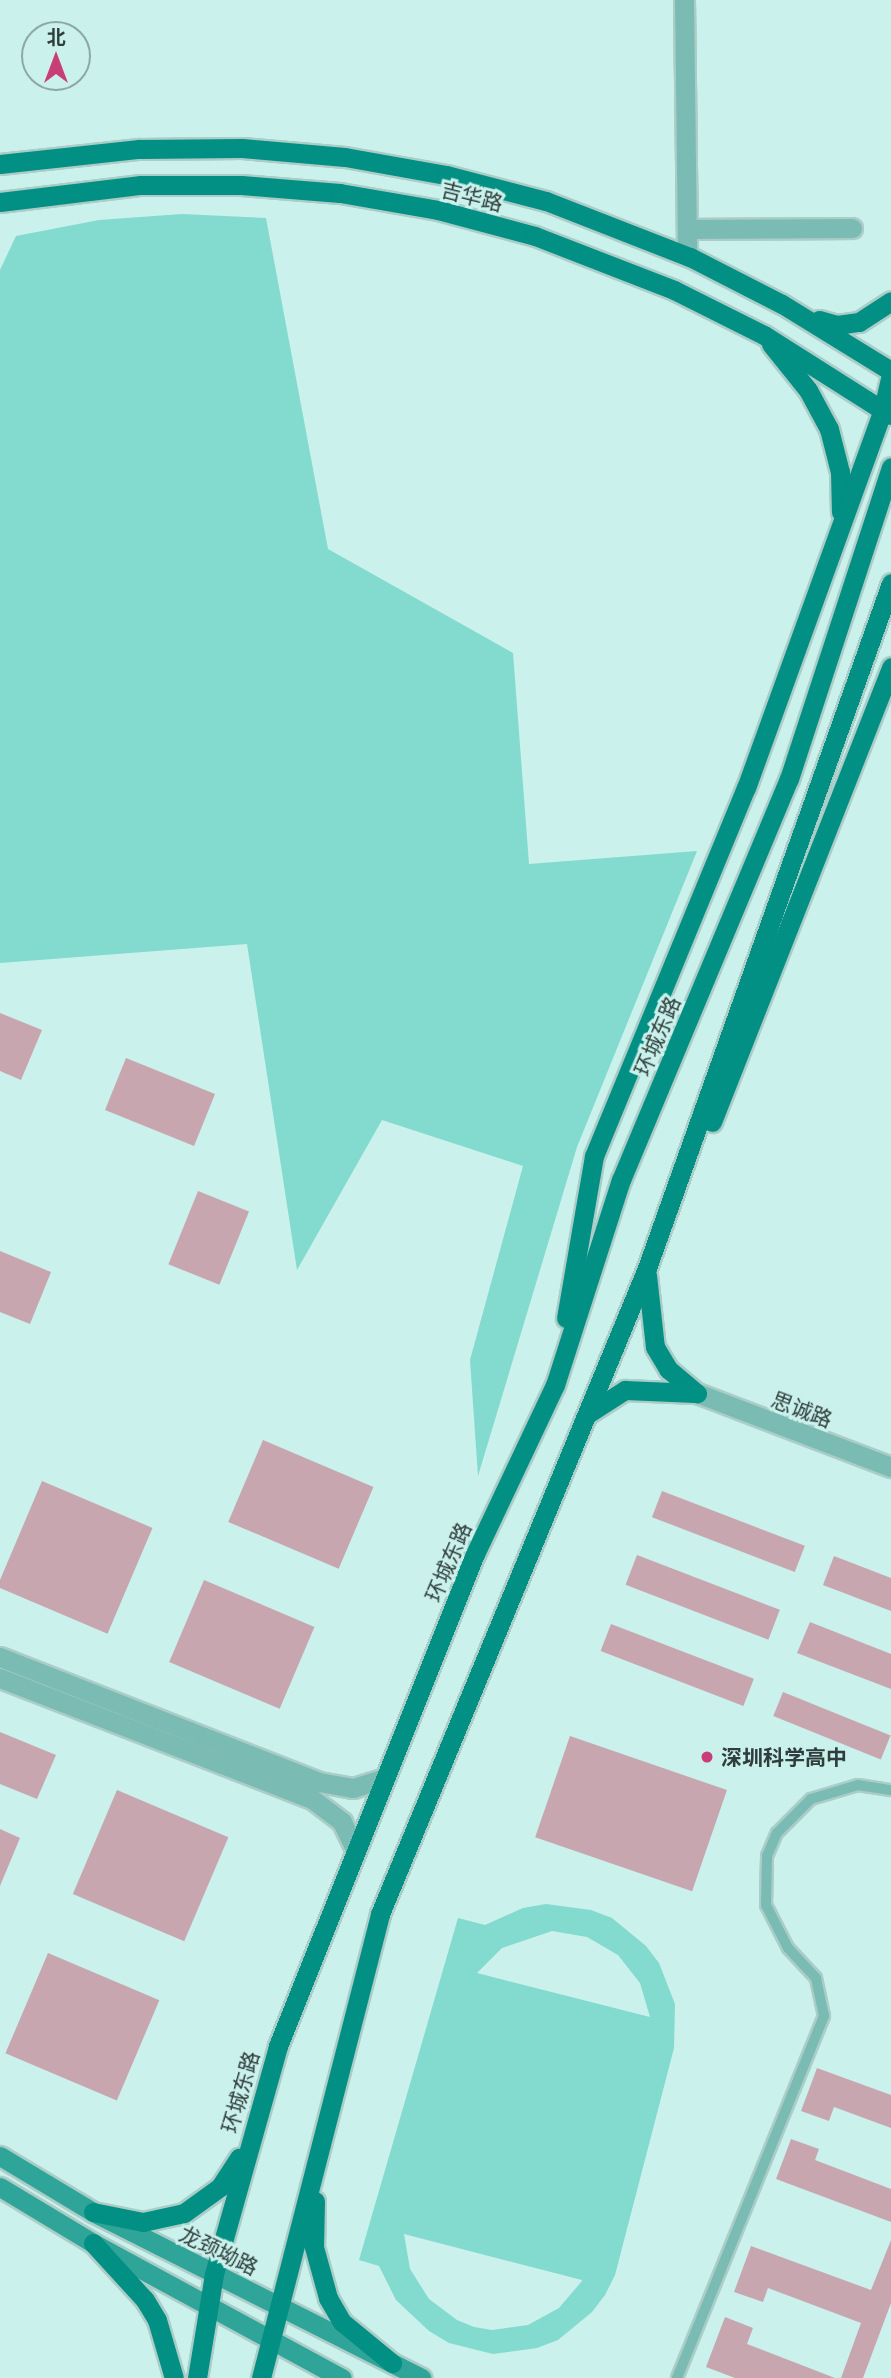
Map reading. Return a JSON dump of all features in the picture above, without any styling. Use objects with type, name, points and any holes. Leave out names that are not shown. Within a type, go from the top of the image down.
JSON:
[{"type":"main road","name":"吉华路","points":[[0,164],[88,152],[191,147],[345,157],[496,187],[594,218],[687,256],[805,317],[891,372]]},
{"type":"main road","name":"吉华路","points":[[9,200],[92,189],[191,184],[291,188],[390,200],[487,222],[582,252],[674,290],[764,335],[887,412]]},
{"type":"main road","points":[[805,317],[848,324],[869,317],[891,300]]},
{"type":"main road","points":[[764,335],[808,390],[829,429],[841,482],[838,537]]},
{"type":"main road","points":[[555,1385],[594,1156],[746,788],[887,412],[891,372]]},
{"type":"main road","name":"环城东路","points":[[197,2378],[214,2274],[278,2046],[475,1554],[555,1385],[621,1180],[789,779],[865,557],[891,467]]},
{"type":"main road","points":[[261,2378],[268,2339],[329,2120],[380,1914],[647,1268],[891,583]]},
{"type":"main road","points":[[697,1393],[668,1369],[655,1347],[649,1321],[647,1268],[684,1192],[891,667]]},
{"type":"main road","points":[[586,1416],[603,1400],[625,1390],[697,1393]]},
{"type":"main road","points":[[329,2120],[313,2223],[319,2275],[342,2322],[392,2363]]},
{"type":"main road","points":[[93,2212],[143,2222],[184,2213],[220,2188],[249,2142]]},
{"type":"main road","name":"龙颈坳路","points":[[0,2156],[93,2212],[214,2274],[278,2303],[421,2378]]},
{"type":"main road","points":[[0,2186],[93,2243],[342,2378]]},
{"type":"main road","points":[[93,2243],[145,2300],[157,2320],[174,2378]]},
{"type":"street","points":[[684,0],[687,256]]},
{"type":"street","points":[[0,216],[9,200]]},
{"type":"street","points":[[688,229],[852,228]]},
{"type":"street","name":"思诚路","points":[[697,1393],[891,1467]]},
{"type":"street","points":[[0,1657],[319,1782],[353,1788],[383,1779]]},
{"type":"street","points":[[0,1678],[312,1800],[342,1822],[355,1849]]},
{"type":"lane","points":[[677,2378],[824,2016],[816,1978],[788,1948],[766,1905],[768,1856],[785,1824],[811,1799],[858,1785],[891,1790]]},
{"type":"shaded area","points":[[182,214],[266,218],[328,549],[513,653],[529,864],[697,851],[577,1147],[478,1476],[470,1360],[523,1166],[382,1120],[297,1270],[247,944],[0,963],[0,270],[16,236],[99,220]]},
{"type":"shaded area","points":[[546,1904],[591,1910],[612,1918],[646,1946],[659,1963],[675,2004],[674,2048],[615,2275],[605,2295],[592,2312],[558,2340],[537,2348],[493,2354],[449,2343],[429,2331],[396,2300],[379,2266],[359,2260],[458,1918],[485,1925],[523,1908]],"holes":[[[552,1931],[587,1937],[618,1955],[640,1983],[650,2017],[477,1973],[502,1948]],[[404,2234],[582,2280],[582,2281],[559,2308],[528,2325],[492,2330],[474,2327],[457,2320],[429,2299],[410,2269]]]},
{"type":"building","points":[[0,1013],[42,1030],[21,1080],[0,1071]]},
{"type":"building","points":[[126,1058],[215,1094],[194,1146],[105,1110]]},
{"type":"building","points":[[198,1191],[249,1212],[219,1285],[168,1264]]},
{"type":"building","points":[[0,1251],[51,1272],[30,1324],[0,1312]]},
{"type":"building","points":[[263,1440],[373,1487],[339,1569],[228,1522]]},
{"type":"building","points":[[42,1481],[152,1528],[108,1634],[0,1588],[0,1580]]},
{"type":"building","points":[[662,1491],[805,1546],[795,1572],[652,1517]]},
{"type":"building","points":[[637,1555],[780,1610],[768,1640],[626,1585]]},
{"type":"building","points":[[834,1556],[891,1578],[891,1611],[823,1585]]},
{"type":"building","points":[[204,1580],[314,1627],[280,1709],[169,1662]]},
{"type":"building","points":[[810,1622],[891,1654],[891,1689],[797,1653]]},
{"type":"building","points":[[611,1624],[754,1679],[743,1706],[601,1651]]},
{"type":"building","points":[[783,1692],[891,1735],[881,1760],[773,1716]]},
{"type":"building","points":[[0,1732],[56,1755],[37,1799],[0,1784]]},
{"type":"building","points":[[570,1736],[727,1790],[692,1891],[535,1837]]},
{"type":"building","points":[[117,1790],[228,1837],[184,1941],[73,1894]]},
{"type":"building","points":[[0,1829],[20,1838],[0,1886]]},
{"type":"building","points":[[48,1953],[159,2000],[117,2101],[5,2053]]},
{"type":"building","points":[[817,2068],[891,2095],[891,2128],[834,2107],[829,2121],[801,2111]]},
{"type":"building","points":[[791,2139],[819,2149],[815,2160],[891,2189],[891,2222],[776,2179]]},
{"type":"building","points":[[891,2240],[891,2303],[863,2378],[841,2378],[861,2323],[768,2288],[763,2302],[734,2292],[751,2246],[871,2290]]},
{"type":"building","points":[[725,2317],[753,2328],[747,2344],[835,2378],[735,2378],[706,2367]]},
{"type":"place","name":"深圳科学高中","points":[[707,1757]]}]
